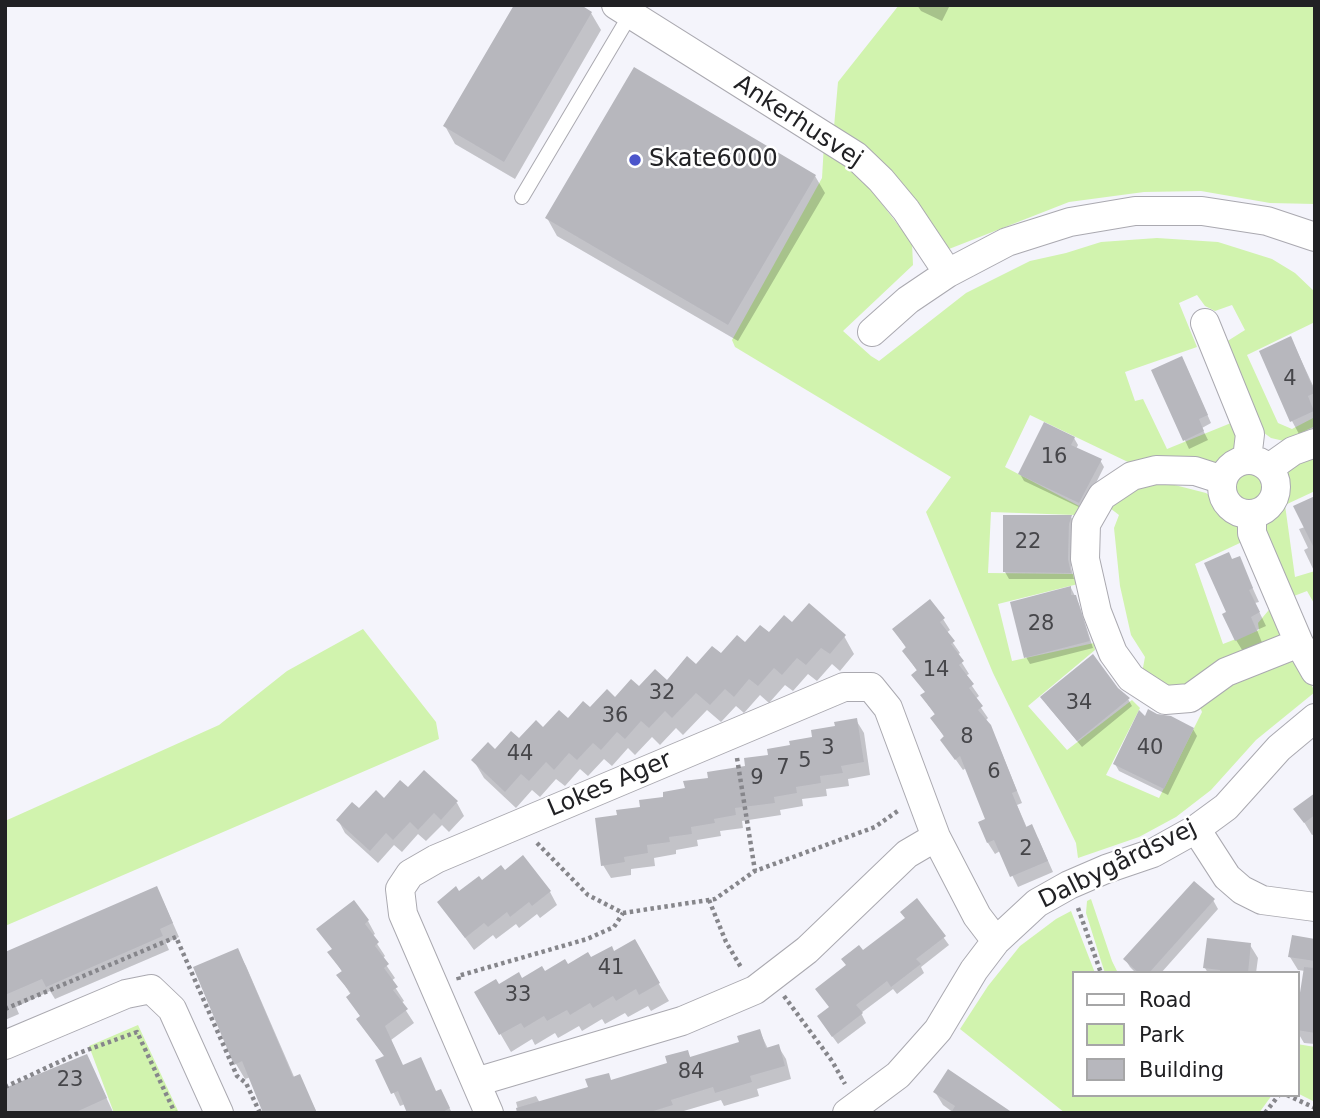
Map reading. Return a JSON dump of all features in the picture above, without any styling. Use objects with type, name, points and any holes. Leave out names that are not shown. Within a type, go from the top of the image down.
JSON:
[{"type":"street","name":"Ankerhusvej","points":[[623,10],[856,156],[881,180],[906,211],[947,273]]},
{"type":"street","points":[[872,332],[908,300],[947,273],[1019,238],[1070,222],[1135,211],[1202,211],[1267,221],[1315,237]]},
{"type":"street","points":[[1205,323],[1250,434],[1258,464],[1276,481],[1274,500],[1262,512],[1242,515],[1226,504],[1220,490],[1225,472],[1234,463],[1258,464],[1315,443]]},
{"type":"street","points":[[1223,480],[1195,471],[1156,470],[1132,476],[1102,496],[1086,524],[1086,559],[1097,612],[1114,653],[1131,678],[1165,699],[1190,698],[1226,672],[1299,643]]},
{"type":"street","points":[[1252,515],[1252,533],[1299,643],[1315,671]]},
{"type":"street","name":"Lokes Ager","points":[[489,1113],[403,914],[400,889],[410,874],[436,859],[844,687],[870,687],[888,708],[936,838],[977,916],[996,941]]},
{"type":"street","name":"Dalbygårdsvej","points":[[852,1111],[898,1075],[938,1030],[974,970],[996,941],[1037,903],[1106,869],[1153,853],[1196,829],[1226,807],[1279,748],[1315,718]]},
{"type":"street","points":[[1196,829],[1227,877],[1242,890],[1262,900],[1315,907]]},
{"type":"street","points":[[476,1082],[682,1021],[763,984],[807,950],[907,854],[936,838]]},
{"type":"street","points":[[5,1045],[126,994],[152,989],[172,1009],[219,1113]]},
{"type":"lane","points":[[522,197],[623,10]]},
{"type":"path","points":[[734,734],[755,871]]},
{"type":"path","points":[[522,822],[541,849],[588,895],[623,913],[715,899],[755,871],[875,827],[920,795]]},
{"type":"path","points":[[1069,885],[1100,971]]},
{"type":"path","points":[[709,900],[726,942],[832,1061],[852,1111]]},
{"type":"path","points":[[462,990],[458,976],[587,939],[614,927],[623,913]]},
{"type":"path","points":[[5,1087],[76,1054],[137,1032],[175,1113]]},
{"type":"path","points":[[1265,1113],[1277,1097]]},
{"type":"path","points":[[1291,1097],[1315,1108]]},
{"type":"green space","points":[[899,5],[1315,5],[1315,204],[1270,203],[1201,191],[1144,192],[1069,202],[949,249],[834,127],[838,82]]},
{"type":"green space","points":[[824,144],[865,182],[912,243],[913,265],[843,331],[879,361],[966,293],[1030,261],[1101,242],[1157,238],[1218,242],[1272,259],[1295,273],[1315,292],[1315,322],[1247,355],[1278,423],[1292,429],[1315,417],[1315,426],[1284,441],[1271,438],[1260,430],[1226,342],[1245,330],[1232,305],[1215,311],[1205,306],[1197,295],[1179,303],[1197,347],[1125,372],[1135,401],[1143,399],[1167,449],[1231,423],[1237,438],[1235,450],[1222,463],[1207,470],[1130,463],[1030,415],[1005,467],[1081,507],[1075,515],[991,512],[988,573],[1077,574],[1078,584],[998,604],[1012,661],[1094,643],[1095,650],[1028,706],[1067,750],[1132,700],[1140,708],[1106,775],[1159,798],[1202,712],[1197,700],[1286,660],[1301,665],[1315,692],[1256,740],[1211,790],[1176,817],[1139,837],[1078,858],[1076,843],[993,673],[926,512],[951,477],[735,347],[732,340],[822,178]]},
{"type":"green space","points":[[1315,448],[1315,491],[1285,505],[1295,577],[1315,571],[1315,605],[1307,591],[1294,596],[1265,532],[1265,522],[1277,510],[1283,495],[1283,477],[1286,470]]},
{"type":"green space","points":[[1247,473],[1258,477],[1262,488],[1258,499],[1247,503],[1236,499],[1232,488],[1236,477]]},
{"type":"green space","points":[[1163,482],[1206,493],[1212,497],[1219,512],[1236,524],[1242,542],[1195,564],[1223,644],[1259,630],[1258,623],[1273,605],[1281,628],[1279,635],[1270,644],[1232,654],[1185,685],[1170,688],[1142,673],[1145,657],[1131,635],[1120,586],[1114,528],[1119,515],[1106,505],[1134,485]]},
{"type":"green space","points":[[363,629],[436,722],[439,739],[5,926],[5,821],[219,725],[287,671]]},
{"type":"green space","points":[[1091,899],[1117,971],[1104,971],[1086,913],[1087,901]]},
{"type":"green space","points":[[1071,911],[1094,971],[1072,971],[1072,1097],[1271,1097],[1259,1113],[1065,1113],[960,1029],[988,986],[1020,946]]},
{"type":"green space","points":[[138,1025],[179,1113],[114,1113],[89,1046]]},
{"type":"green space","points":[[1299,1044],[1315,1047],[1315,1102],[1299,1094]]},
{"type":"building","points":[[514,5],[581,5],[592,12],[504,162],[443,126]]},
{"type":"building","points":[[634,67],[816,175],[728,325],[545,218]]},
{"type":"building","points":[[1291,336],[1315,393],[1308,396],[1314,411],[1290,422],[1259,351]]},
{"type":"building","points":[[1182,356],[1208,415],[1199,419],[1204,431],[1183,441],[1151,370]]},
{"type":"building","points":[[1044,422],[1075,437],[1071,445],[1102,459],[1079,503],[1018,474]]},
{"type":"building","points":[[1315,496],[1315,550],[1293,506]]},
{"type":"building","points":[[1003,515],[1072,515],[1069,524],[1068,559],[1071,573],[1003,572]]},
{"type":"building","points":[[1229,552],[1232,559],[1240,556],[1253,588],[1249,590],[1260,612],[1251,617],[1257,631],[1235,641],[1222,614],[1226,612],[1204,563]]},
{"type":"building","points":[[1071,586],[1071,595],[1076,595],[1090,641],[1024,658],[1010,602]]},
{"type":"building","points":[[930,599],[945,618],[940,622],[955,641],[951,644],[964,661],[959,665],[974,684],[969,688],[983,706],[978,710],[991,725],[1017,791],[1012,793],[1026,827],[1032,824],[1048,861],[1010,877],[994,840],[987,843],[978,822],[985,819],[960,756],[955,760],[940,740],[944,736],[930,718],[935,714],[920,695],[925,692],[911,675],[917,670],[902,651],[906,647],[892,629]]},
{"type":"building","points":[[809,603],[846,635],[830,654],[821,648],[806,665],[797,658],[782,675],[774,668],[758,686],[749,679],[734,697],[725,689],[710,705],[696,693],[672,718],[665,711],[649,728],[641,721],[625,739],[617,732],[601,750],[593,743],[577,760],[569,753],[554,770],[546,762],[529,781],[521,774],[505,792],[471,760],[488,742],[495,749],[511,731],[519,738],[536,720],[543,727],[559,710],[568,718],[583,701],[590,707],[607,689],[615,697],[631,679],[639,686],[655,669],[667,680],[687,656],[696,664],[712,646],[721,653],[737,635],[745,642],[760,625],[769,632],[784,615],[792,622]]},
{"type":"building","points":[[1093,654],[1118,688],[1130,698],[1077,741],[1040,697]]},
{"type":"building","points":[[1148,709],[1157,714],[1171,716],[1194,728],[1164,789],[1113,764],[1139,710],[1145,716]]},
{"type":"building","points":[[857,718],[864,762],[841,766],[843,773],[820,776],[821,783],[796,787],[797,793],[774,797],[775,803],[735,808],[736,815],[714,819],[715,823],[691,827],[692,834],[669,837],[670,842],[647,845],[648,853],[624,857],[625,862],[601,866],[595,818],[617,815],[616,810],[640,807],[639,800],[663,797],[663,792],[685,788],[683,781],[708,778],[707,772],[745,766],[744,758],[768,755],[767,749],[812,737],[811,730],[835,726],[834,722]]},
{"type":"building","points":[[424,770],[458,801],[441,820],[434,813],[418,830],[410,822],[393,840],[386,833],[370,851],[336,820],[352,802],[359,808],[376,790],[384,798],[400,780],[408,787]]},
{"type":"building","points":[[1315,793],[1315,815],[1304,823],[1293,809]]},
{"type":"building","points":[[523,855],[551,891],[532,906],[529,902],[510,917],[507,912],[488,927],[484,923],[465,938],[437,902],[456,886],[459,891],[479,876],[482,880],[501,865],[505,870]]},
{"type":"building","points":[[1194,881],[1215,899],[1151,971],[1137,971],[1123,959]]},
{"type":"building","points":[[157,886],[173,923],[160,929],[163,936],[46,987],[42,979],[5,995],[5,952]]},
{"type":"building","points":[[917,898],[946,936],[916,959],[921,964],[891,987],[887,981],[856,1005],[863,1013],[832,1037],[817,1016],[829,1007],[815,989],[846,965],[841,959],[859,945],[863,950],[905,918],[900,912]]},
{"type":"building","points":[[354,900],[369,920],[365,924],[379,942],[375,946],[389,964],[384,968],[398,987],[393,990],[408,1009],[385,1026],[403,1065],[421,1057],[436,1091],[441,1089],[450,1108],[441,1113],[407,1113],[398,1091],[391,1094],[375,1060],[384,1056],[356,1019],[360,1016],[346,997],[351,993],[336,975],[342,971],[327,952],[332,949],[316,929]]},
{"type":"building","points":[[1292,935],[1315,939],[1315,961],[1288,957]]},
{"type":"building","points":[[1207,938],[1251,943],[1248,971],[1203,968]]},
{"type":"building","points":[[635,939],[660,983],[639,995],[636,989],[616,1001],[613,996],[593,1008],[590,1003],[570,1015],[567,1010],[547,1021],[544,1016],[524,1028],[521,1023],[499,1035],[474,992],[496,979],[499,984],[519,972],[522,978],[542,966],[545,971],[565,959],[568,964],[588,952],[591,957],[612,946],[614,951]]},
{"type":"building","points":[[238,948],[293,1077],[300,1074],[317,1113],[263,1113],[242,1061],[234,1065],[193,967]]},
{"type":"building","points":[[1304,967],[1315,968],[1315,1033],[1299,1030],[1299,999]]},
{"type":"building","points":[[760,1029],[766,1048],[779,1044],[785,1066],[750,1076],[752,1082],[715,1093],[713,1087],[671,1100],[673,1105],[647,1113],[517,1113],[516,1108],[588,1087],[585,1079],[609,1073],[611,1080],[667,1063],[665,1056],[688,1050],[690,1057],[739,1042],[737,1036]]},
{"type":"building","points":[[87,1054],[107,1098],[74,1113],[5,1113],[5,1088]]},
{"type":"building","points":[[948,1069],[1013,1113],[951,1113],[955,1106],[933,1092]]},
{"type":"place","name":"Skate6000","points":[[635,160]]}]
